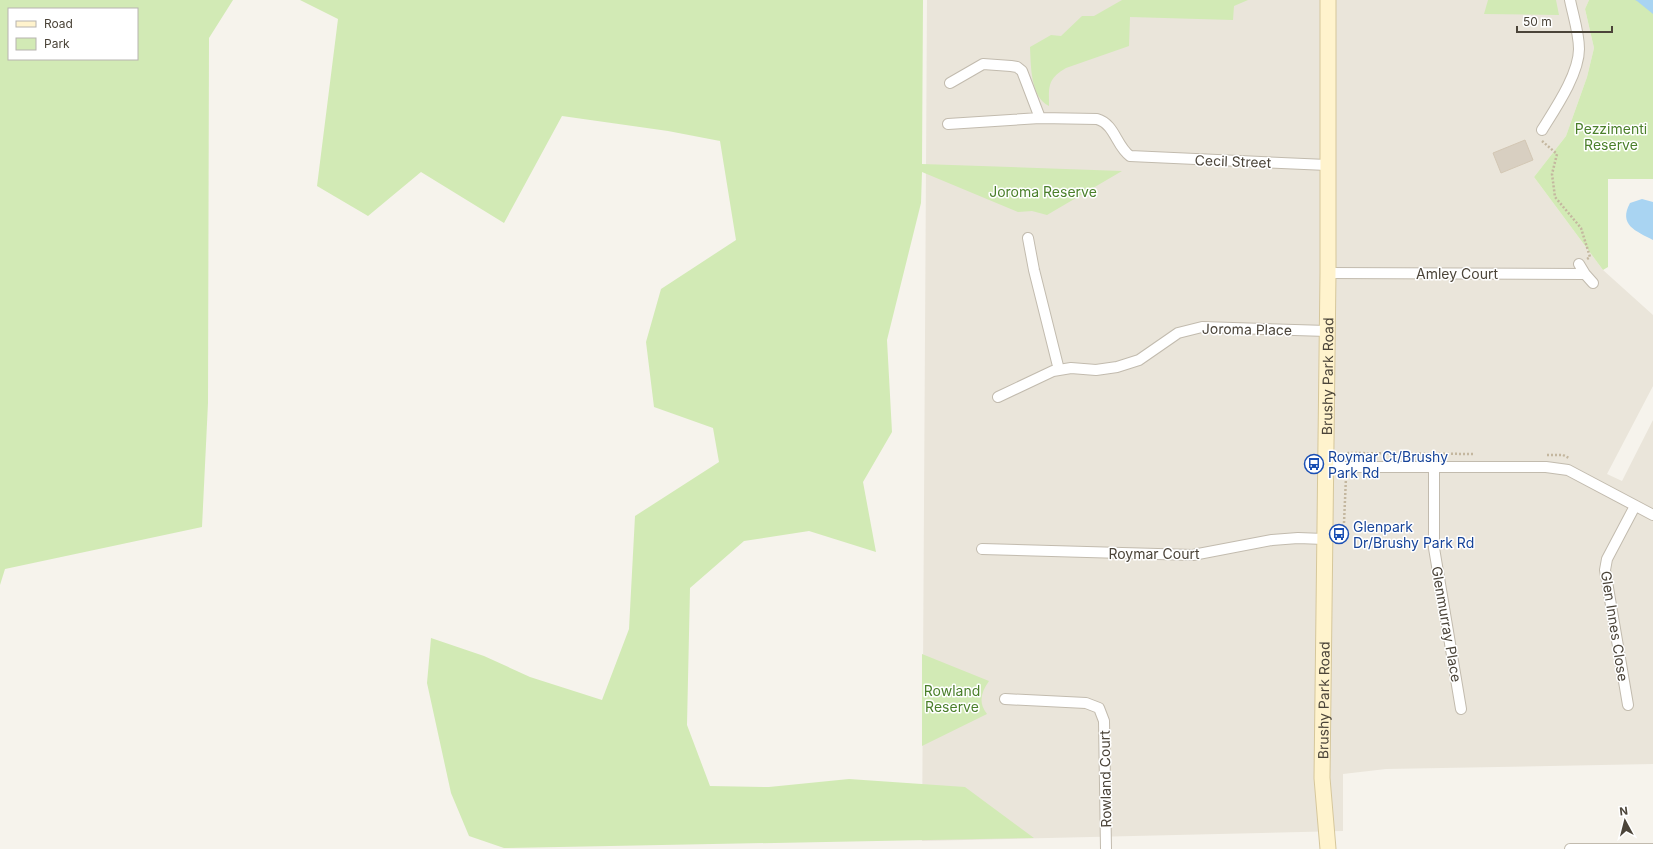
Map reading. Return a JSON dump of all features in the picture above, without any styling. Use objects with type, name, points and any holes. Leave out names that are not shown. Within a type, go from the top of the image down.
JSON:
[{"type":"main road","name":"Brushy Park Road","points":[[1328,0],[1328,273],[1324,467],[1322,778],[1328,849]]},
{"type":"street","points":[[1542,130],[1565,90],[1578,61],[1579,43],[1570,0]]},
{"type":"street","points":[[948,124],[1040,118],[1022,71],[1017,67],[983,64],[950,83]]},
{"type":"street","name":"Cecil Street","points":[[1040,118],[1103,120],[1108,125],[1123,151],[1130,156],[1327,165]]},
{"type":"street","points":[[1028,238],[1034,270],[1059,370]]},
{"type":"street","points":[[1579,264],[1593,283]]},
{"type":"street","name":"Amley Court","points":[[1328,273],[1585,274]]},
{"type":"street","name":"Joroma Place","points":[[998,397],[1053,371],[1071,368],[1096,370],[1117,367],[1139,360],[1178,333],[1202,327],[1327,331]]},
{"type":"street","points":[[1324,467],[1546,467],[1568,470],[1653,515]]},
{"type":"street","name":"Glenmurray Place","points":[[1434,467],[1434,548],[1461,709]]},
{"type":"street","name":"Glen Innes Close","points":[[1628,705],[1605,570],[1606,559],[1635,506]]},
{"type":"street","name":"Roymar Court","points":[[982,549],[1193,555],[1272,540],[1324,538]]},
{"type":"street","name":"Rowland Court","points":[[1005,699],[1086,702],[1099,708],[1104,721],[1106,849]]},
{"type":"street","points":[[1570,849],[1653,848]]},
{"type":"path","points":[[1542,130],[1537,138],[1557,154],[1552,174],[1555,197],[1580,228],[1590,257],[1579,264]]},
{"type":"shaded area","points":[[927,0],[1589,0],[1585,9],[1594,48],[1587,77],[1566,136],[1534,177],[1603,270],[1653,315],[1653,386],[1607,474],[1622,481],[1653,420],[1653,764],[1386,769],[1343,774],[1343,831],[922,841]]},
{"type":"green space","points":[[0,0],[233,0],[209,38],[208,403],[202,527],[5,569],[0,585]]},
{"type":"green space","name":"Joroma Reserve","points":[[300,0],[923,0],[922,164],[1122,171],[1047,215],[1032,211],[1018,212],[922,172],[921,203],[887,340],[892,432],[863,482],[876,552],[809,531],[744,541],[690,588],[687,725],[710,786],[769,787],[849,779],[965,787],[1034,838],[504,848],[469,836],[451,793],[427,683],[431,638],[484,656],[530,677],[602,700],[629,629],[635,516],[719,462],[713,428],[654,407],[646,342],[661,289],[736,240],[720,141],[668,131],[562,116],[504,223],[421,172],[368,216],[317,186],[338,19]]},
{"type":"green space","points":[[1122,0],[1248,0],[1234,6],[1233,20],[1130,17],[1129,46],[1066,68],[1055,76],[1050,84],[1049,106],[1043,102],[1038,96],[1033,80],[1030,47],[1051,35],[1061,36],[1082,16],[1094,16]]},
{"type":"green space","points":[[1488,0],[1556,0],[1559,15],[1484,14]]},
{"type":"green space","name":"Pezzimenti Reserve","points":[[1589,0],[1653,0],[1653,179],[1608,179],[1608,267],[1603,270],[1534,177],[1566,136],[1587,77],[1594,48],[1585,9]]},
{"type":"green space","name":"Rowland Reserve","points":[[922,654],[989,681],[982,693],[982,706],[987,714],[922,746]]},
{"type":"water","points":[[1635,0],[1653,0],[1653,14],[1637,1]]},
{"type":"water","points":[[1642,199],[1653,202],[1653,240],[1635,230],[1628,222],[1626,217],[1630,203]]},
{"type":"building","points":[[1525,140],[1533,160],[1501,173],[1493,153]]},
{"type":"place","name":"Roymar Ct/Brushy Park Rd","points":[[1314,464]]},
{"type":"place","name":"Glenpark Dr/Brushy Park Rd","points":[[1339,534]]}]
